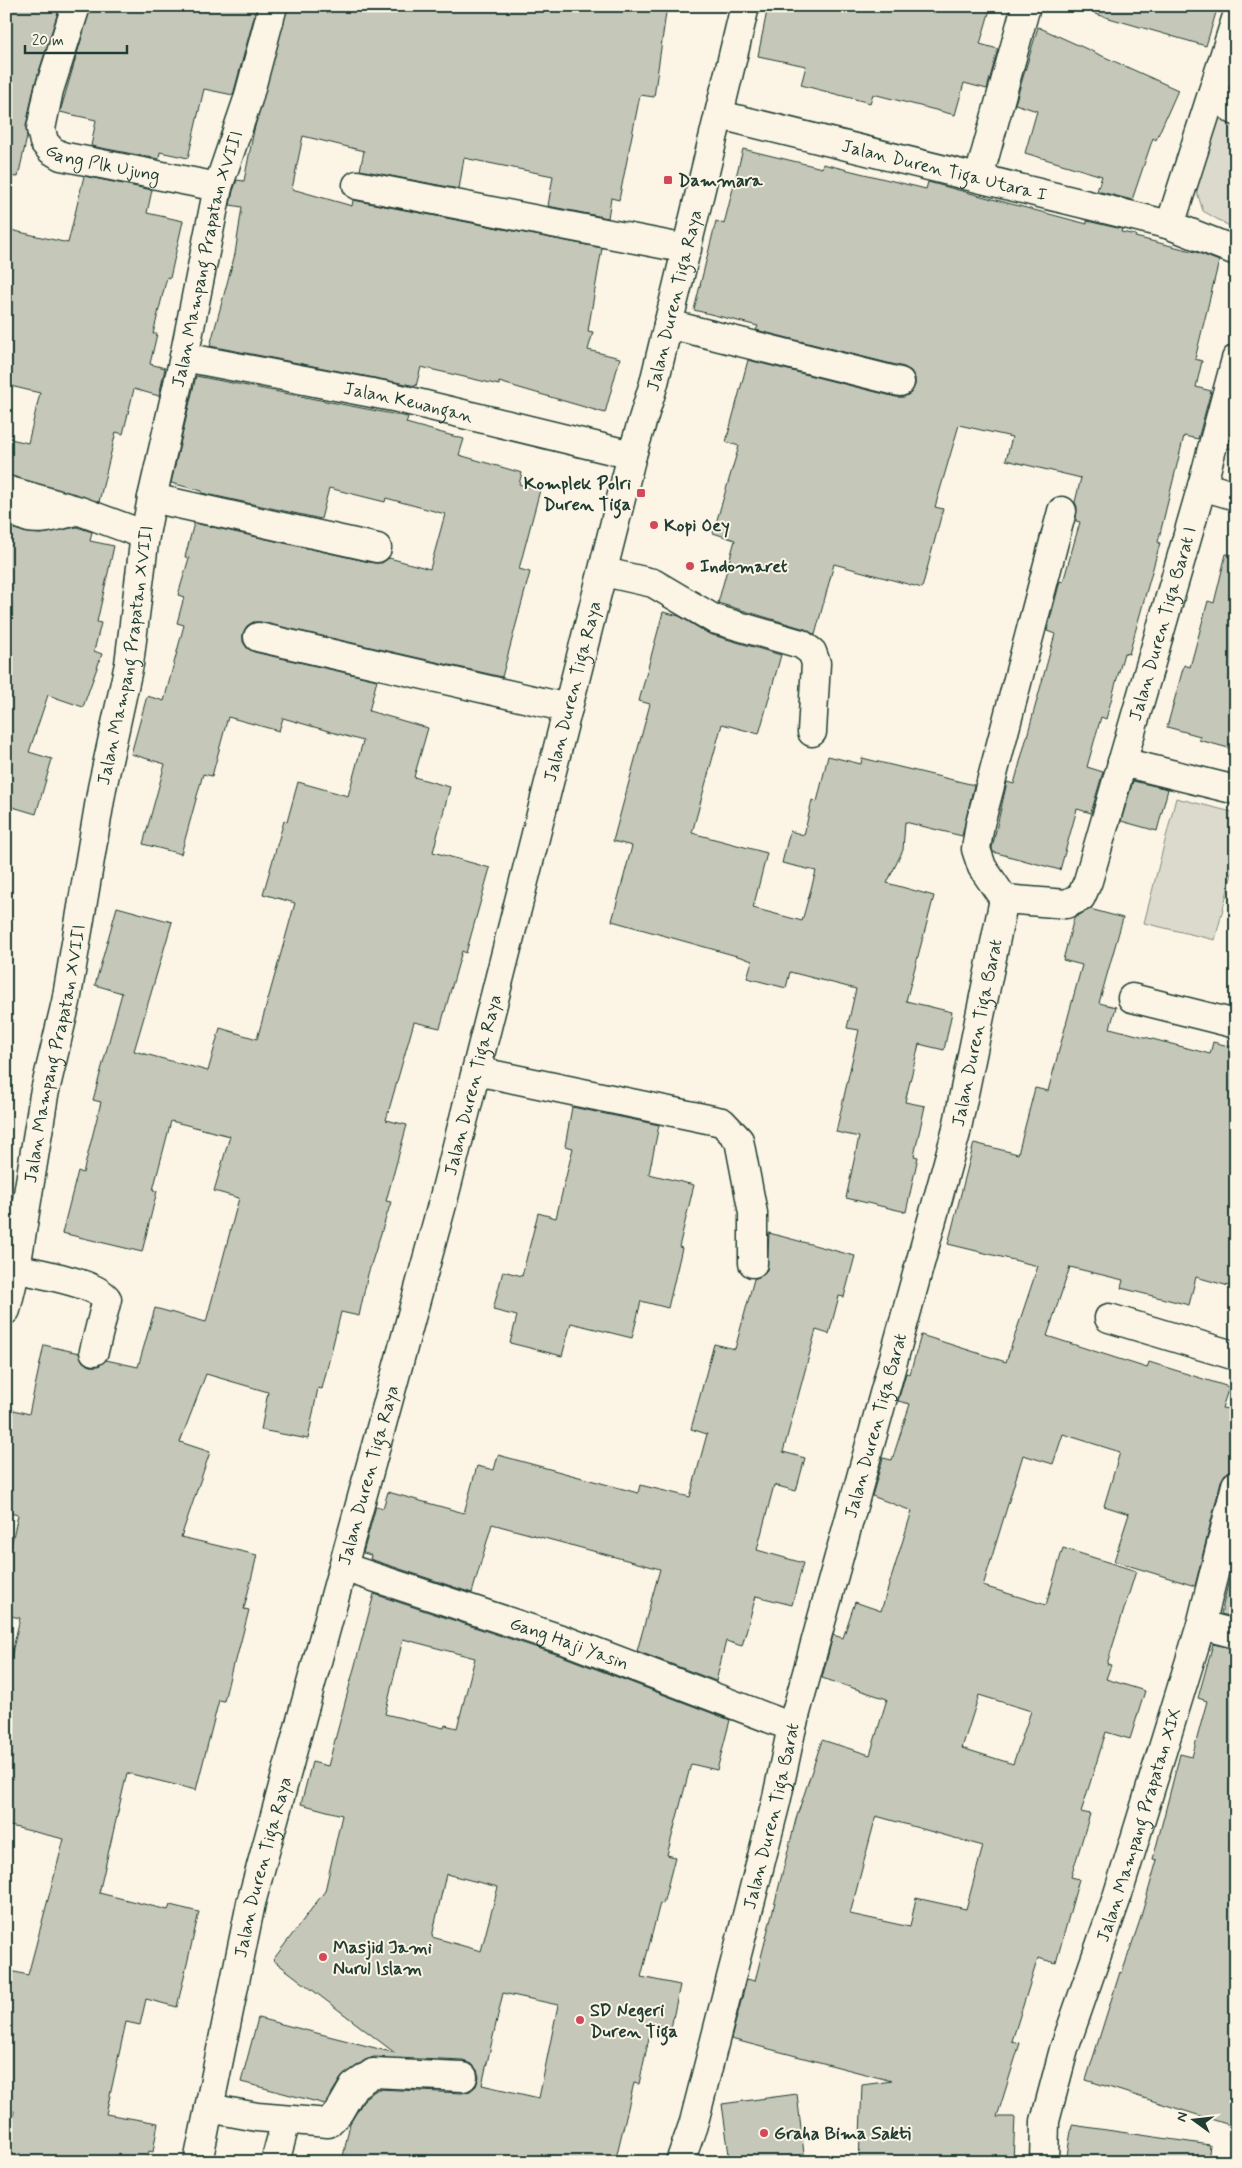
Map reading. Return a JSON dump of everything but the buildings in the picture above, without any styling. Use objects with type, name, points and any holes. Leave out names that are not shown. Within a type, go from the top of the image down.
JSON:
[{"type":"street","name":"Gang Plk Ujung","points":[[76,6],[49,90],[40,129],[44,142],[51,150],[61,156],[218,187]]},
{"type":"street","name":"Jalan Mampang Prapatan XVIII","points":[[6,1310],[16,1268],[44,1095],[66,1002],[102,788],[129,664],[145,535],[152,498],[184,357],[218,187],[248,100],[272,6]]},
{"type":"street","name":"Jalan Duren Tiga Raya","points":[[198,2162],[251,1903],[424,1274],[604,572],[632,455],[687,249],[745,6]]},
{"type":"street","points":[[979,177],[1026,6]]},
{"type":"street","points":[[1236,19],[1170,225],[1236,251]]},
{"type":"street","points":[[1212,94],[1236,111]]},
{"type":"street","name":"Jalan Duren Tiga Utara I","points":[[720,115],[1170,225]]},
{"type":"street","points":[[356,185],[687,249]]},
{"type":"street","points":[[668,324],[900,382]]},
{"type":"street","name":"Jalan Keuangan","points":[[184,357],[393,397],[632,455]]},
{"type":"street","name":"Jalan Duren Tiga Barat I","points":[[1122,762],[1202,486],[1236,359]]},
{"type":"street","points":[[1202,486],[1236,496]]},
{"type":"street","points":[[6,490],[80,511],[145,535]]},
{"type":"street","points":[[152,498],[377,548]]},
{"type":"street","points":[[1062,510],[980,824],[976,849],[982,868],[1004,898],[1066,904],[1081,896],[1122,762],[1236,790]]},
{"type":"street","points":[[6,515],[17,513],[29,518],[41,518],[80,511]]},
{"type":"street","points":[[604,572],[653,583],[714,619],[800,644],[812,652],[816,663],[812,732]]},
{"type":"street","points":[[258,637],[568,708]]},
{"type":"street","name":"Jalan Duren Tiga Barat","points":[[680,2162],[694,2122],[771,1821],[792,1727],[956,1133],[1004,898]]},
{"type":"street","points":[[1132,998],[1236,1024]]},
{"type":"street","points":[[476,1071],[722,1122],[740,1140],[753,1213],[753,1263]]},
{"type":"street","points":[[16,1268],[89,1287],[103,1293],[107,1299],[94,1351]]},
{"type":"street","points":[[1109,1318],[1236,1356]]},
{"type":"street","name":"Jalan Mampang Prapatan XIX","points":[[1044,2162],[1045,2121],[1064,2049],[1117,1897],[1201,1625],[1236,1485]]},
{"type":"street","name":"Gang Haji Yasin","points":[[343,1567],[567,1641],[792,1727]]},
{"type":"street","points":[[1201,1625],[1236,1634]]},
{"type":"street","points":[[209,2108],[286,2121],[328,2124],[339,2112],[354,2086],[373,2073],[463,2077]]},
{"type":"street","points":[[275,2162],[286,2121]]},
{"type":"shaded area","points":[[1224,116],[1236,124],[1236,230],[1203,211],[1195,186],[1213,119]]},
{"type":"shaded area","points":[[1176,798],[1236,813],[1236,858],[1215,940],[1144,923]]},
{"type":"place","name":"Dammara","points":[[668,180]]},
{"type":"place","name":"Komplek Polri Duren Tiga","points":[[641,493]]},
{"type":"place","name":"Kopi Oey","points":[[654,525]]},
{"type":"place","name":"Indomaret","points":[[690,566]]},
{"type":"place","name":"Masjid Jami Nurul Islam","points":[[323,1957]]},
{"type":"place","name":"SD Negeri Duren Tiga","points":[[580,2020]]},
{"type":"place","name":"Graha Bima Sakti","points":[[764,2133]]}]
